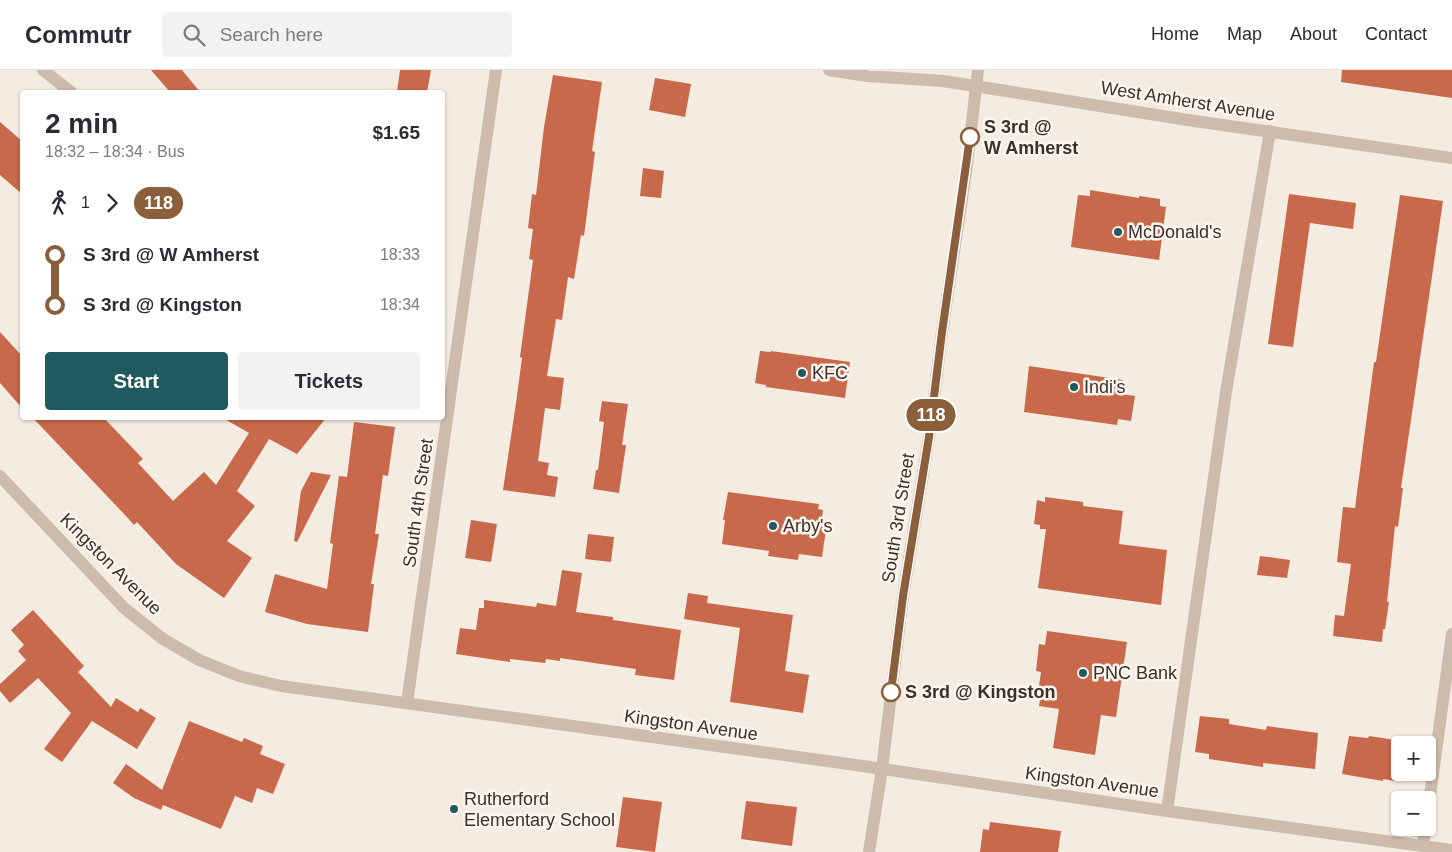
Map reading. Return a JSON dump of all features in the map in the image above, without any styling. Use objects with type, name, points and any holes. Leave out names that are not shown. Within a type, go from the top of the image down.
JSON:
[{"type":"street","points":[[43,70],[68,90]]},
{"type":"street","name":"South 4th Street","points":[[445,394],[496,70]]},
{"type":"street","name":"West Amherst Avenue","points":[[829,70],[867,76],[943,81],[1270,132],[1452,158]]},
{"type":"street","name":"South 3rd Street","points":[[869,852],[882,769],[903,596],[929,437],[942,332],[967,165],[978,70]]},
{"type":"street","points":[[1167,810],[1226,392],[1270,132]]},
{"type":"street","name":"South 4th Street","points":[[407,703],[442,420]]},
{"type":"street","name":"Kingston Avenue","points":[[0,476],[124,608],[163,639],[199,660],[239,676],[281,686],[1452,850]]},
{"type":"street","points":[[1431,791],[1452,634]]},
{"type":"street","points":[[1423,846],[1424,836]]},
{"type":"building","points":[[151,70],[182,70],[198,90],[168,90]]},
{"type":"building","points":[[400,70],[431,70],[427,90],[397,90]]},
{"type":"building","points":[[1342,70],[1452,70],[1452,98],[1341,82]]},
{"type":"building","points":[[553,75],[602,82],[592,151],[595,152],[584,236],[581,235],[574,279],[568,277],[562,320],[556,319],[547,376],[564,378],[560,410],[545,408],[538,461],[549,463],[547,475],[558,477],[555,497],[503,490],[522,358],[520,357],[533,260],[529,259],[533,229],[528,228],[532,194],[536,195],[544,127]]},
{"type":"building","points":[[655,78],[691,84],[685,117],[649,110]]},
{"type":"building","points":[[0,122],[20,139],[20,192],[0,175]]},
{"type":"building","points":[[643,168],[664,171],[661,198],[640,196]]},
{"type":"building","name":"McDonald's","points":[[1090,190],[1139,198],[1139,196],[1160,199],[1160,206],[1166,207],[1159,260],[1071,247],[1078,195],[1090,196]]},
{"type":"building","points":[[1289,194],[1356,203],[1353,229],[1310,223],[1293,347],[1268,344]]},
{"type":"building","points":[[1400,195],[1443,201],[1401,488],[1403,488],[1398,527],[1395,526],[1387,602],[1389,602],[1382,642],[1333,636],[1335,615],[1344,616],[1351,564],[1337,562],[1343,507],[1355,508],[1374,362],[1376,362]]},
{"type":"building","points":[[0,332],[20,354],[20,406],[0,383]]},
{"type":"building","name":"KFC","points":[[760,351],[850,362],[845,398],[766,387],[766,385],[755,383]]},
{"type":"building","name":"Indi's","points":[[1029,366],[1123,380],[1121,394],[1135,396],[1131,421],[1118,419],[1117,425],[1024,412]]},
{"type":"building","points":[[602,401],[628,404],[622,445],[626,445],[619,493],[593,489],[596,470],[598,470],[604,422],[599,421]]},
{"type":"building","points":[[35,420],[106,420],[143,459],[138,463],[173,501],[204,472],[216,485],[249,433],[226,420],[324,420],[297,454],[269,439],[237,491],[255,506],[227,541],[252,558],[224,598],[176,564],[137,522],[134,525]]},
{"type":"building","points":[[354,422],[395,427],[388,476],[383,475],[375,534],[379,534],[371,584],[374,584],[368,632],[307,624],[265,612],[275,574],[327,589],[333,544],[330,543],[339,476],[347,477]]},
{"type":"building","points":[[311,472],[331,475],[297,542],[294,541],[301,491]]},
{"type":"building","name":"Arby's","points":[[728,492],[819,504],[818,509],[823,510],[821,526],[826,529],[822,557],[799,554],[798,560],[768,556],[769,551],[722,544],[725,520],[723,520]]},
{"type":"building","points":[[1045,497],[1083,502],[1083,506],[1123,511],[1119,544],[1167,550],[1161,605],[1038,588],[1046,529],[1040,529],[1040,525],[1034,524],[1037,500],[1045,502]]},
{"type":"building","points":[[471,520],[497,524],[491,562],[465,558]]},
{"type":"building","points":[[588,534],[614,537],[611,562],[585,559]]},
{"type":"building","points":[[1260,556],[1290,560],[1287,578],[1257,575]]},
{"type":"building","points":[[562,570],[582,573],[576,612],[613,617],[613,620],[681,630],[674,680],[635,675],[636,669],[560,658],[560,661],[546,659],[545,663],[510,659],[510,662],[456,654],[460,628],[476,630],[479,608],[484,608],[484,600],[536,607],[537,603],[556,606]]},
{"type":"building","points":[[688,593],[708,596],[707,603],[793,615],[785,671],[809,675],[803,713],[730,702],[740,628],[684,619]]},
{"type":"building","points":[[33,610],[84,666],[78,672],[111,707],[116,698],[138,712],[140,708],[156,718],[137,749],[92,721],[62,762],[44,749],[71,713],[38,678],[10,703],[0,691],[0,684],[26,660],[18,651],[24,645],[11,630]]},
{"type":"building","name":"PNC Bank","points":[[1047,631],[1127,642],[1116,717],[1101,715],[1095,755],[1053,748],[1059,709],[1039,706],[1042,686],[1039,686],[1041,672],[1036,671],[1039,644],[1045,645]]},
{"type":"building","points":[[1200,716],[1229,719],[1229,724],[1266,730],[1267,726],[1318,733],[1315,769],[1263,763],[1263,767],[1209,759],[1209,754],[1195,752]]},
{"type":"building","points":[[189,721],[242,742],[244,738],[263,746],[260,754],[285,764],[273,794],[257,788],[252,803],[235,796],[221,829],[163,805],[161,810],[134,798],[113,783],[126,764],[162,790]]},
{"type":"building","points":[[1349,736],[1368,738],[1369,736],[1391,739],[1391,780],[1383,779],[1383,781],[1342,774]]},
{"type":"building","points":[[623,797],[662,802],[655,852],[616,847]]},
{"type":"building","points":[[746,801],[797,807],[792,846],[741,839]]},
{"type":"building","points":[[990,822],[1061,831],[1058,852],[980,852],[983,829],[989,830]]},
{"type":"bus line","name":"118","points":[[891,692],[903,596],[929,437],[970,137]]},
{"type":"place","name":"S 3rd @ W Amherst","points":[[970,137]]},
{"type":"place","name":"McDonald's","points":[[1118,232]]},
{"type":"place","name":"KFC","points":[[802,373]]},
{"type":"place","name":"Indi's","points":[[1074,387]]},
{"type":"place","name":"Arby's","points":[[773,526]]},
{"type":"place","name":"PNC Bank","points":[[1083,673]]},
{"type":"place","name":"S 3rd @ Kingston","points":[[891,692]]},
{"type":"place","name":"Rutherford Elementary School","points":[[454,809]]}]
